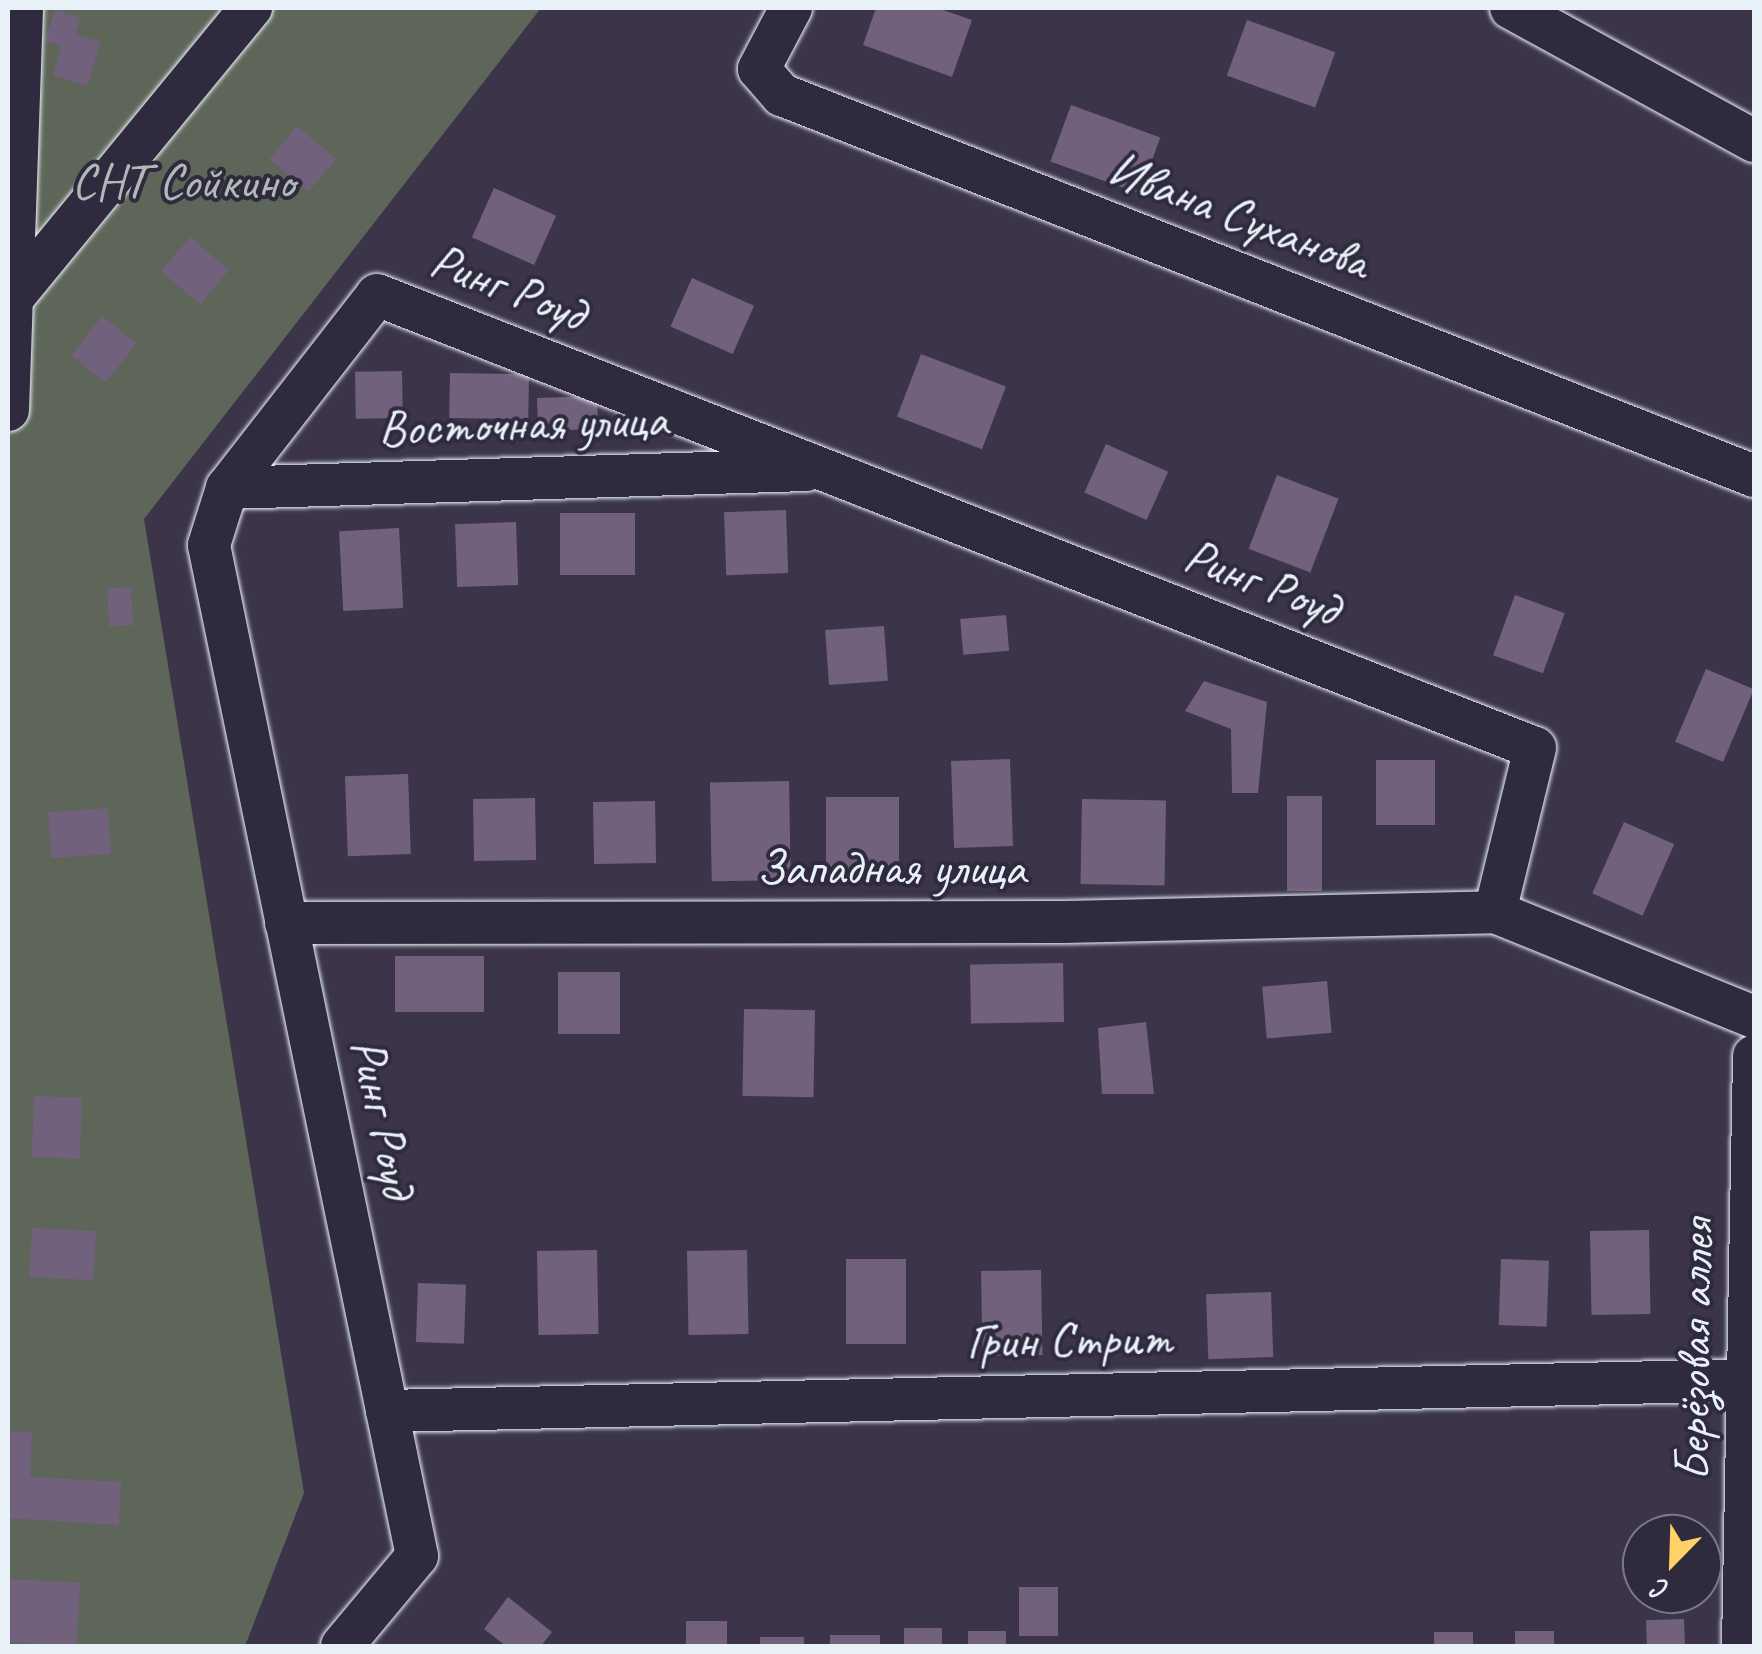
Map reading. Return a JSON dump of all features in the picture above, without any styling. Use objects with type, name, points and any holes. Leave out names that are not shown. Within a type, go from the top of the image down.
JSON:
[{"type":"street","points":[[8,410],[22,8]]},
{"type":"street","points":[[15,295],[251,8]]},
{"type":"street","name":"Ивана Суханова","points":[[791,8],[759,70],[782,94],[1754,476]]},
{"type":"street","points":[[1510,8],[1754,141]]},
{"type":"street","name":"Ринг Роуд","points":[[342,1646],[416,1556],[209,545],[227,488],[378,295],[1535,748],[1495,912]]},
{"type":"street","name":"Восточная улица","points":[[227,488],[823,470]]},
{"type":"street","points":[[1495,912],[1754,1017]]},
{"type":"street","name":"Западная улица","points":[[286,923],[1044,922],[1495,912]]},
{"type":"street","name":"Берёзовая аллея","points":[[1743,1646],[1751,1380],[1754,1056]]},
{"type":"street","name":"Грин Стрит","points":[[387,1411],[1751,1380]]},
{"type":"green space","name":"СНТ Сойкино","points":[[8,8],[541,8],[144,519],[304,1493],[245,1646],[8,1646]]},
{"type":"building","points":[[876,8],[937,8],[972,20],[952,77],[863,45]]},
{"type":"building","points":[[55,10],[81,18],[75,34],[101,42],[87,86],[53,75],[62,46],[45,41]]},
{"type":"building","points":[[1247,20],[1335,52],[1315,108],[1227,75]]},
{"type":"building","points":[[1071,105],[1160,137],[1140,194],[1050,161]]},
{"type":"building","points":[[297,126],[336,159],[308,192],[269,159]]},
{"type":"building","points":[[494,188],[556,216],[534,265],[472,237]]},
{"type":"building","points":[[190,237],[229,270],[200,304],[161,271]]},
{"type":"building","points":[[692,278],[754,306],[733,354],[670,326]]},
{"type":"building","points":[[102,316],[137,343],[106,382],[71,355]]},
{"type":"building","points":[[921,354],[1006,387],[982,449],[897,417]]},
{"type":"building","points":[[402,371],[403,418],[356,419],[355,372]]},
{"type":"building","points":[[450,373],[529,374],[528,419],[449,418]]},
{"type":"building","points":[[597,396],[598,429],[538,431],[537,398]]},
{"type":"building","points":[[1106,444],[1168,472],[1147,520],[1084,492]]},
{"type":"building","points":[[1277,475],[1339,499],[1310,572],[1249,549]]},
{"type":"building","points":[[786,510],[788,573],[726,575],[724,512]]},
{"type":"building","points":[[560,513],[635,513],[635,575],[560,575]]},
{"type":"building","points":[[516,522],[518,585],[457,587],[455,524]]},
{"type":"building","points":[[399,528],[403,608],[343,611],[339,531]]},
{"type":"building","points":[[131,587],[133,625],[109,626],[107,588]]},
{"type":"building","points":[[1515,595],[1565,613],[1543,673],[1493,655]]},
{"type":"building","points":[[1006,615],[1009,651],[963,655],[960,619]]},
{"type":"building","points":[[884,626],[888,681],[829,685],[825,630]]},
{"type":"building","points":[[1706,669],[1754,689],[1723,762],[1675,742]]},
{"type":"building","points":[[1204,681],[1267,702],[1258,793],[1232,793],[1231,729],[1185,711]]},
{"type":"building","points":[[1010,759],[1013,846],[954,848],[951,761]]},
{"type":"building","points":[[1376,760],[1435,760],[1435,825],[1376,825]]},
{"type":"building","points":[[408,774],[411,854],[348,856],[345,776]]},
{"type":"building","points":[[789,781],[791,880],[712,881],[710,782]]},
{"type":"building","points":[[1287,796],[1322,796],[1322,891],[1287,891]]},
{"type":"building","points":[[826,797],[899,797],[899,876],[826,876]]},
{"type":"building","points":[[535,798],[536,860],[474,861],[473,799]]},
{"type":"building","points":[[1082,799],[1166,800],[1165,885],[1081,884]]},
{"type":"building","points":[[655,801],[656,863],[594,864],[593,802]]},
{"type":"building","points":[[108,808],[111,854],[51,858],[48,812]]},
{"type":"building","points":[[1624,822],[1674,844],[1643,916],[1592,893]]},
{"type":"building","points":[[395,956],[484,956],[484,1012],[395,1012]]},
{"type":"building","points":[[1063,963],[1064,1022],[971,1024],[970,965]]},
{"type":"building","points":[[558,972],[620,972],[620,1034],[558,1034]]},
{"type":"building","points":[[1327,981],[1332,1033],[1267,1038],[1262,987]]},
{"type":"building","points":[[744,1009],[815,1010],[813,1097],[742,1096]]},
{"type":"building","points":[[1146,1022],[1154,1094],[1102,1094],[1098,1028]]},
{"type":"building","points":[[34,1096],[82,1098],[80,1159],[32,1157]]},
{"type":"building","points":[[32,1228],[96,1231],[93,1280],[29,1277]]},
{"type":"building","points":[[1649,1230],[1650,1314],[1591,1315],[1590,1231]]},
{"type":"building","points":[[597,1250],[598,1334],[538,1335],[537,1251]]},
{"type":"building","points":[[747,1250],[748,1334],[688,1335],[687,1251]]},
{"type":"building","points":[[846,1259],[906,1259],[906,1344],[846,1344]]},
{"type":"building","points":[[1501,1259],[1549,1261],[1547,1327],[1499,1325]]},
{"type":"building","points":[[1041,1270],[1042,1355],[982,1356],[981,1271]]},
{"type":"building","points":[[418,1283],[466,1285],[464,1344],[416,1342]]},
{"type":"building","points":[[1271,1292],[1273,1357],[1208,1359],[1206,1294]]},
{"type":"building","points":[[8,1431],[32,1432],[30,1477],[121,1482],[119,1525],[8,1518]]},
{"type":"building","points":[[8,1579],[80,1583],[77,1646],[8,1642]]},
{"type":"building","points":[[1019,1587],[1058,1587],[1058,1636],[1019,1636]]},
{"type":"building","points":[[508,1597],[552,1632],[541,1646],[506,1646],[484,1629]]},
{"type":"building","points":[[1684,1619],[1685,1646],[1647,1646],[1646,1620]]},
{"type":"building","points":[[686,1621],[727,1621],[727,1646],[686,1646]]},
{"type":"building","points":[[904,1628],[942,1628],[942,1646],[904,1646]]},
{"type":"building","points":[[968,1631],[1006,1631],[1006,1646],[968,1646]]},
{"type":"building","points":[[1515,1631],[1554,1631],[1554,1646],[1515,1646]]},
{"type":"building","points":[[1434,1632],[1473,1632],[1473,1646],[1434,1646]]},
{"type":"building","points":[[830,1635],[880,1635],[880,1646],[830,1646]]},
{"type":"building","points":[[760,1637],[804,1637],[804,1646],[760,1646]]}]
